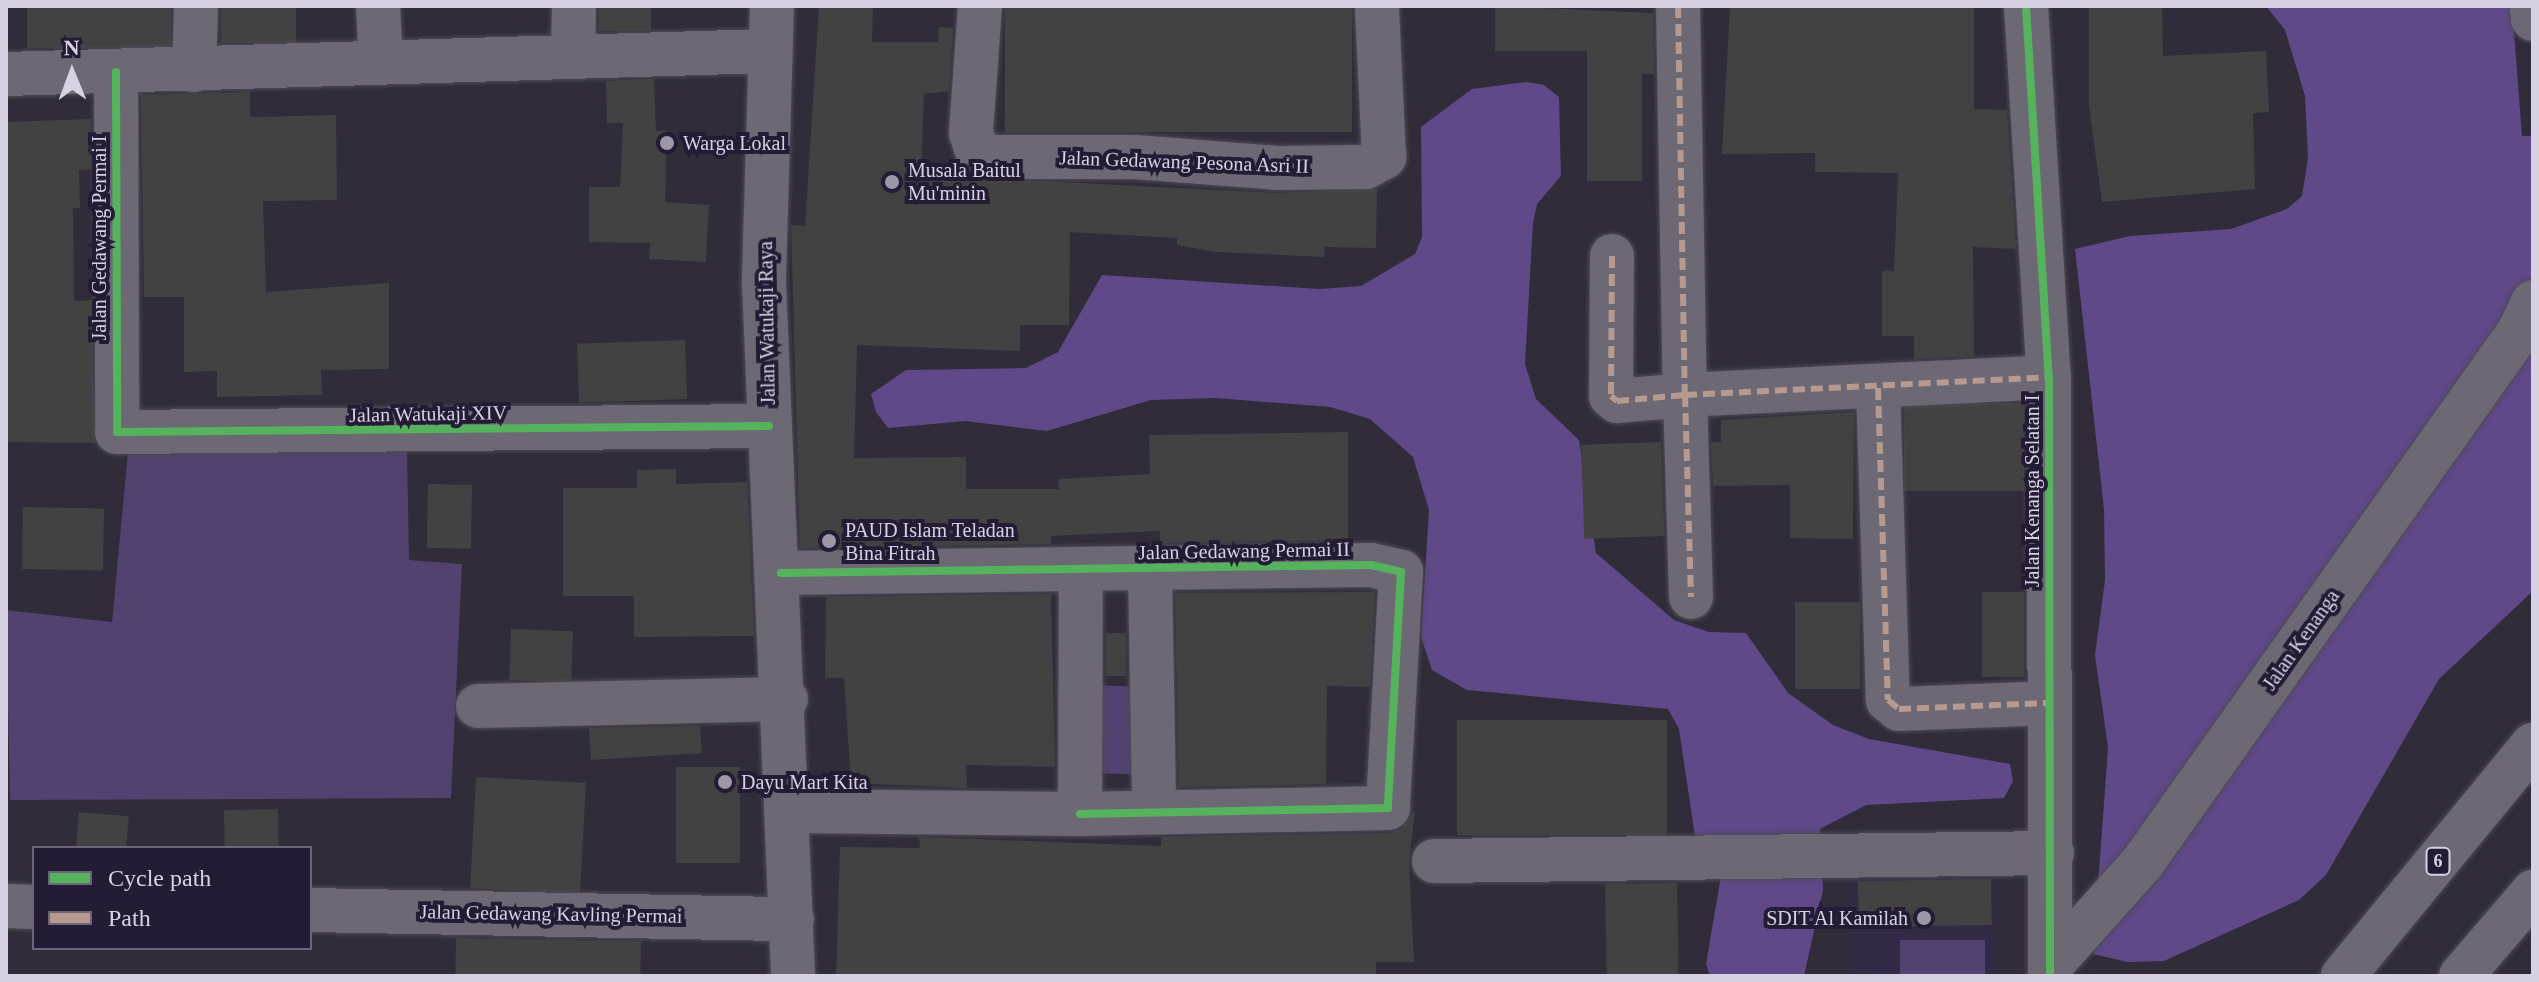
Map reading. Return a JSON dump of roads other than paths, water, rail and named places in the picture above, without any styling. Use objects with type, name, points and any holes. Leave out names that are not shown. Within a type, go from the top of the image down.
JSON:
[{"type":"highway","name":"6","points":[[2343,976],[2533,745]]},
{"type":"highway","points":[[2461,976],[2533,892]]},
{"type":"street","points":[[194,70],[196,6]]},
{"type":"street","points":[[378,6],[381,62]]},
{"type":"street","points":[[573,56],[574,6]]},
{"type":"street","name":"Jalan Watukaji Raya","points":[[772,6],[768,51],[769,426],[781,573],[793,976]]},
{"type":"street","name":"Jalan Gedawang Pesona Asri II","points":[[980,6],[971,133],[976,148],[990,157],[1135,157],[1277,168],[1366,167],[1384,157],[1377,6]]},
{"type":"street","points":[[1678,6],[1691,597]]},
{"type":"street","name":"Jalan Kenanga Selatan I","points":[[2026,6],[2049,377],[2047,703],[2052,853],[2050,971]]},
{"type":"street","points":[[2532,6],[2533,19]]},
{"type":"street","points":[[6,74],[768,51]]},
{"type":"street","name":"Jalan Gedawang Permai I","points":[[115,403],[116,72]]},
{"type":"street","points":[[1612,256],[1611,396],[1617,401],[2049,377]]},
{"type":"street","name":"Jalan Kenanga","points":[[2050,971],[2143,862],[2519,332],[2533,302]]},
{"type":"street","points":[[1878,388],[1888,700],[1899,709],[2047,703]]},
{"type":"street","name":"Jalan Watukaji XIV","points":[[115,403],[117,432],[769,426]]},
{"type":"street","name":"Jalan Gedawang Permai II","points":[[781,573],[1371,565],[1397,568],[1402,578],[1388,808],[1154,810],[1080,814],[790,811]]},
{"type":"street","name":"Jalan Gedawang Permai II","points":[[1150,569],[1154,810]]},
{"type":"street","points":[[1080,814],[1081,570]]},
{"type":"street","points":[[478,706],[786,699]]},
{"type":"street","points":[[1434,861],[2052,853]]},
{"type":"street","points":[[6,906],[32,907]]},
{"type":"street","name":"Jalan Gedawang Kavling Permai","points":[[312,910],[792,919]]},
{"type":"place","name":"Warga Lokal","points":[[667,143]]},
{"type":"place","name":"Musala Baitul Mu'minin","points":[[892,182]]},
{"type":"place","name":"PAUD Islam Teladan Bina Fitrah","points":[[829,541]]},
{"type":"place","name":"Dayu Mart Kita","points":[[725,782]]},
{"type":"place","name":"SDIT Al Kamilah","points":[[1924,918]]}]
